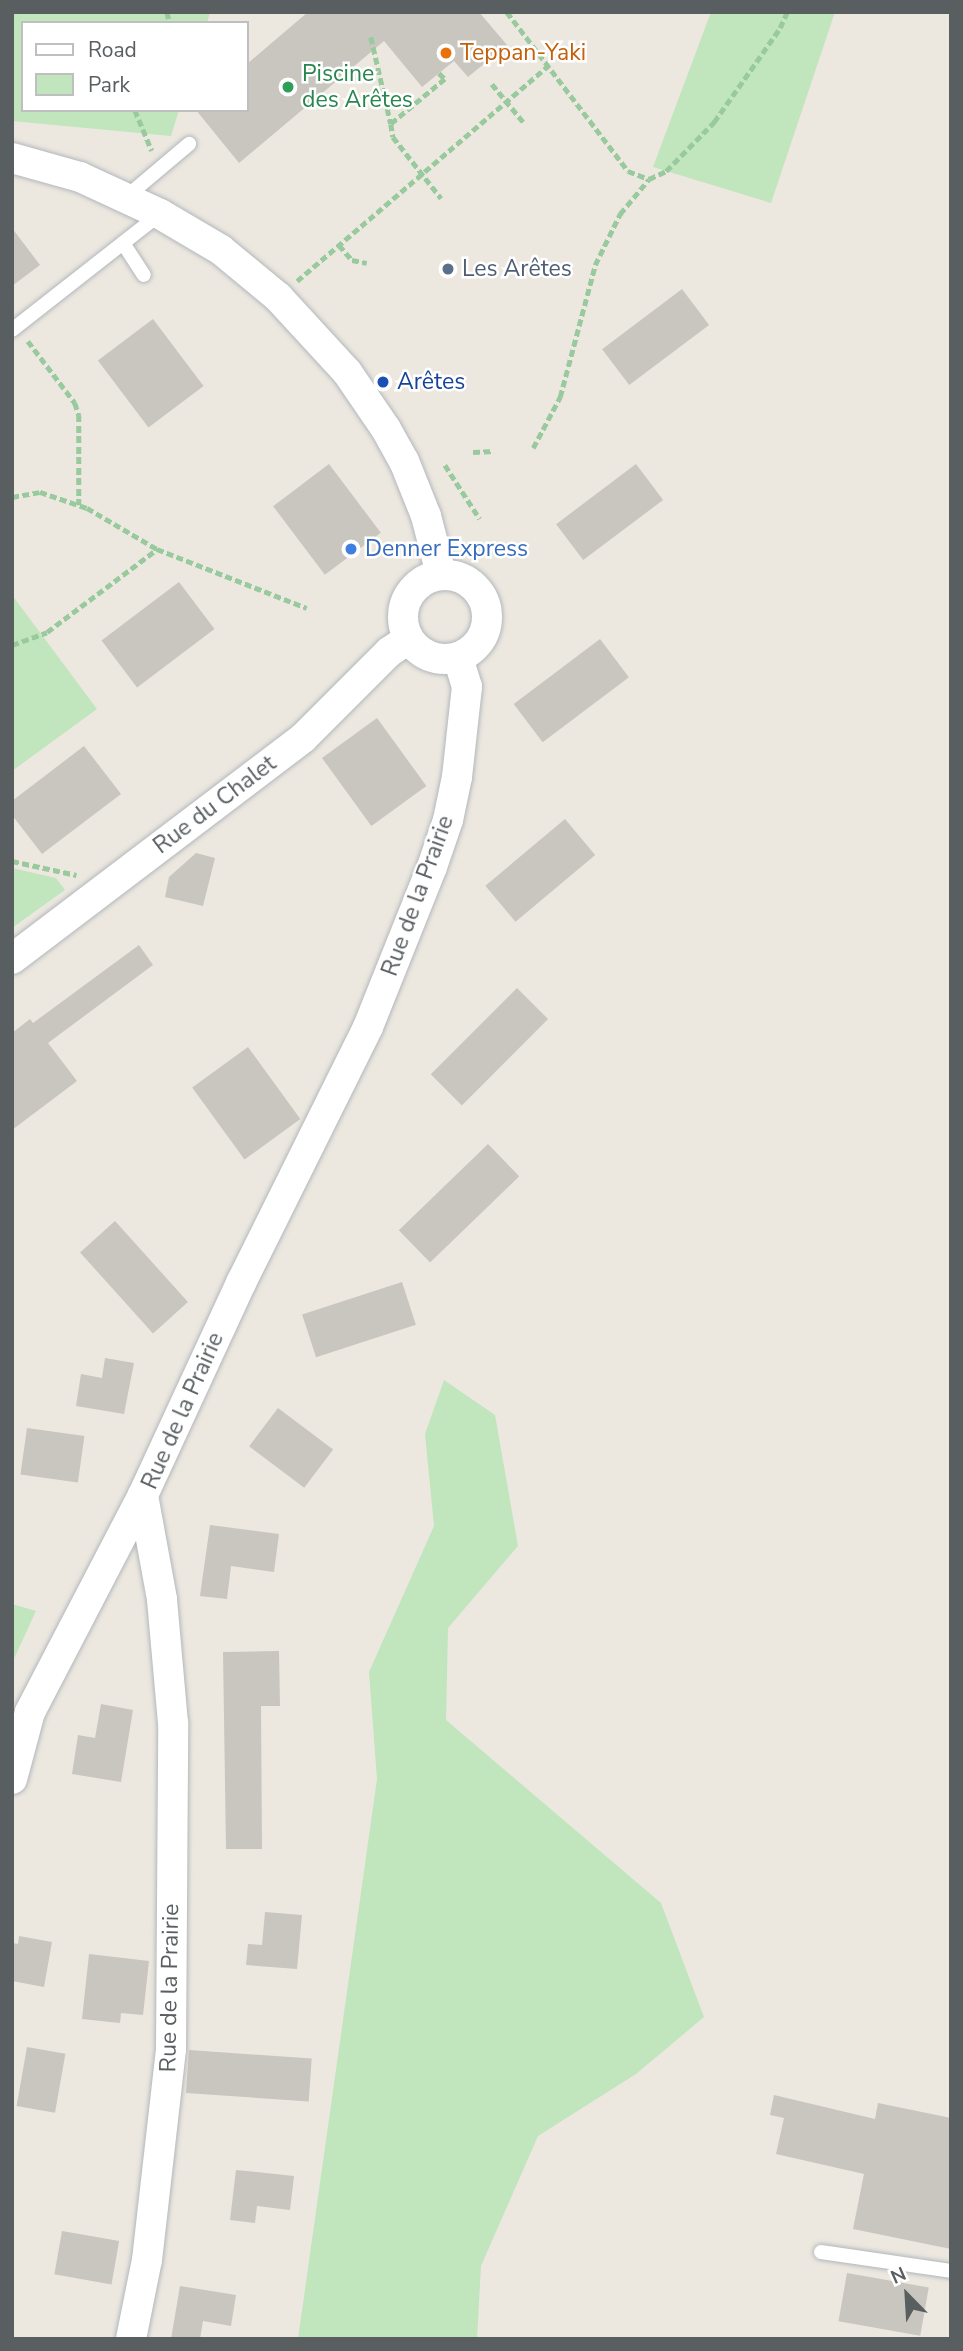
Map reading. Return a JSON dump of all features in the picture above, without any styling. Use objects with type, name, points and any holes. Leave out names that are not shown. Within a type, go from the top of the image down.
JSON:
[{"type":"street","points":[[12,158],[80,177],[160,214],[221,250],[278,296],[347,372],[404,461],[435,541],[441,574]]},
{"type":"street","points":[[441,574],[454,575],[476,588],[487,611],[483,635],[477,644],[458,657],[430,657],[408,639],[403,625],[407,596],[428,578],[441,574]]},
{"type":"street","name":"Rue du Chalet","points":[[12,959],[303,738],[389,652],[408,639]]},
{"type":"street","name":"Rue de la Prairie","points":[[131,2339],[147,2260],[172,2049],[173,1723],[162,1599],[143,1495],[241,1283],[368,1027],[432,867],[448,820],[457,778],[467,687],[458,657]]},
{"type":"street","points":[[12,1779],[30,1712],[143,1495]]},
{"type":"lane","points":[[125,198],[189,144]]},
{"type":"lane","points":[[15,328],[160,214]]},
{"type":"lane","points":[[123,243],[144,275]]},
{"type":"lane","points":[[821,2252],[951,2270]]},
{"type":"path","points":[[507,12],[628,171],[649,179]]},
{"type":"path","points":[[533,448],[560,397],[595,265],[620,214],[649,179],[666,171],[714,122],[780,28],[787,12]]},
{"type":"path","points":[[371,37],[393,137],[441,198]]},
{"type":"path","points":[[292,285],[549,65]]},
{"type":"path","points":[[391,124],[445,79],[439,73]]},
{"type":"path","points":[[492,85],[525,124]]},
{"type":"path","points":[[136,112],[159,169]]},
{"type":"path","points":[[339,245],[352,260],[367,263]]},
{"type":"path","points":[[15,328],[75,403],[79,415],[79,505]]},
{"type":"path","points":[[473,452],[494,451]]},
{"type":"path","points":[[445,465],[480,519]]},
{"type":"path","points":[[12,497],[40,492],[79,505],[157,549],[307,608]]},
{"type":"path","points":[[12,645],[47,632],[157,549]]},
{"type":"path","points":[[12,861],[112,883]]},
{"type":"green space","points":[[12,12],[210,12],[208,21],[21,21],[21,112],[178,112],[171,136],[12,121]]},
{"type":"green space","points":[[711,12],[835,12],[771,203],[653,167]]},
{"type":"green space","points":[[12,595],[97,709],[12,771]]},
{"type":"green space","points":[[12,868],[56,878],[65,890],[12,928]]},
{"type":"green space","points":[[444,1380],[495,1415],[518,1546],[448,1628],[446,1720],[661,1903],[704,2017],[636,2074],[538,2136],[481,2266],[477,2339],[298,2339],[377,1779],[369,1672],[434,1526],[425,1434]]},
{"type":"green space","points":[[12,1604],[36,1611],[12,1663]]},
{"type":"building","points":[[308,12],[479,12],[507,45],[468,77],[454,61],[422,87],[384,41],[239,163],[198,112],[248,112],[248,63]]},
{"type":"building","points":[[12,228],[40,265],[12,286]]},
{"type":"building","points":[[682,289],[709,325],[629,385],[602,349]]},
{"type":"building","points":[[153,319],[204,386],[148,428],[98,361]]},
{"type":"building","points":[[329,464],[381,533],[325,575],[273,506]]},
{"type":"building","points":[[636,464],[663,500],[583,560],[556,524]]},
{"type":"building","points":[[179,582],[215,629],[137,687],[102,640]]},
{"type":"building","points":[[600,639],[629,677],[543,742],[514,704]]},
{"type":"building","points":[[377,718],[426,786],[371,826],[322,758]]},
{"type":"building","points":[[84,746],[121,794],[42,854],[12,815],[12,801]]},
{"type":"building","points":[[565,819],[595,855],[516,922],[485,886]]},
{"type":"building","points":[[196,853],[215,858],[203,906],[165,897],[169,877]]},
{"type":"building","points":[[139,945],[153,965],[48,1043],[77,1081],[12,1130],[12,1033],[30,1019],[33,1023]]},
{"type":"building","points":[[517,988],[548,1019],[462,1105],[431,1074]]},
{"type":"building","points":[[248,1047],[300,1119],[244,1160],[192,1088]]},
{"type":"building","points":[[488,1144],[519,1176],[430,1263],[399,1230]]},
{"type":"building","points":[[115,1221],[188,1302],[153,1333],[80,1252]]},
{"type":"building","points":[[402,1282],[416,1325],[316,1357],[302,1314]]},
{"type":"building","points":[[105,1358],[134,1363],[124,1414],[76,1406],[81,1374],[102,1378]]},
{"type":"building","points":[[278,1408],[333,1450],[304,1488],[249,1446]]},
{"type":"building","points":[[27,1428],[84,1436],[78,1483],[20,1475]]},
{"type":"building","points":[[210,1525],[279,1534],[274,1572],[231,1566],[227,1599],[200,1596]]},
{"type":"building","points":[[279,1651],[280,1706],[261,1706],[262,1849],[226,1849],[223,1652]]},
{"type":"building","points":[[101,1704],[133,1710],[121,1782],[72,1774],[78,1735],[95,1738]]},
{"type":"building","points":[[265,1912],[302,1915],[297,1969],[246,1965],[248,1944],[262,1945]]},
{"type":"building","points":[[19,1936],[52,1942],[44,1987],[12,1981],[12,1943],[18,1944]]},
{"type":"building","points":[[89,1954],[149,1961],[143,2015],[121,2013],[120,2023],[82,2019]]},
{"type":"building","points":[[27,2047],[65,2054],[55,2113],[17,2106]]},
{"type":"building","points":[[189,2050],[312,2059],[309,2101],[186,2093]]},
{"type":"building","points":[[774,2095],[875,2119],[878,2103],[951,2118],[951,2249],[853,2229],[864,2174],[776,2154],[784,2118],[770,2115]]},
{"type":"building","points":[[236,2170],[294,2176],[290,2210],[257,2206],[255,2223],[230,2220]]},
{"type":"building","points":[[62,2231],[119,2241],[111,2284],[54,2274]]},
{"type":"building","points":[[847,2273],[929,2287],[920,2336],[838,2321]]},
{"type":"building","points":[[180,2286],[236,2295],[231,2326],[203,2321],[200,2339],[171,2339]]},
{"type":"place","name":"Teppan-Yaki","points":[[446,53]]},
{"type":"place","name":"Piscine des Arêtes","points":[[288,87]]},
{"type":"place","name":"Les Arêtes","points":[[448,269]]},
{"type":"place","name":"Arêtes","points":[[383,382]]},
{"type":"place","name":"Denner Express","points":[[351,549]]}]
